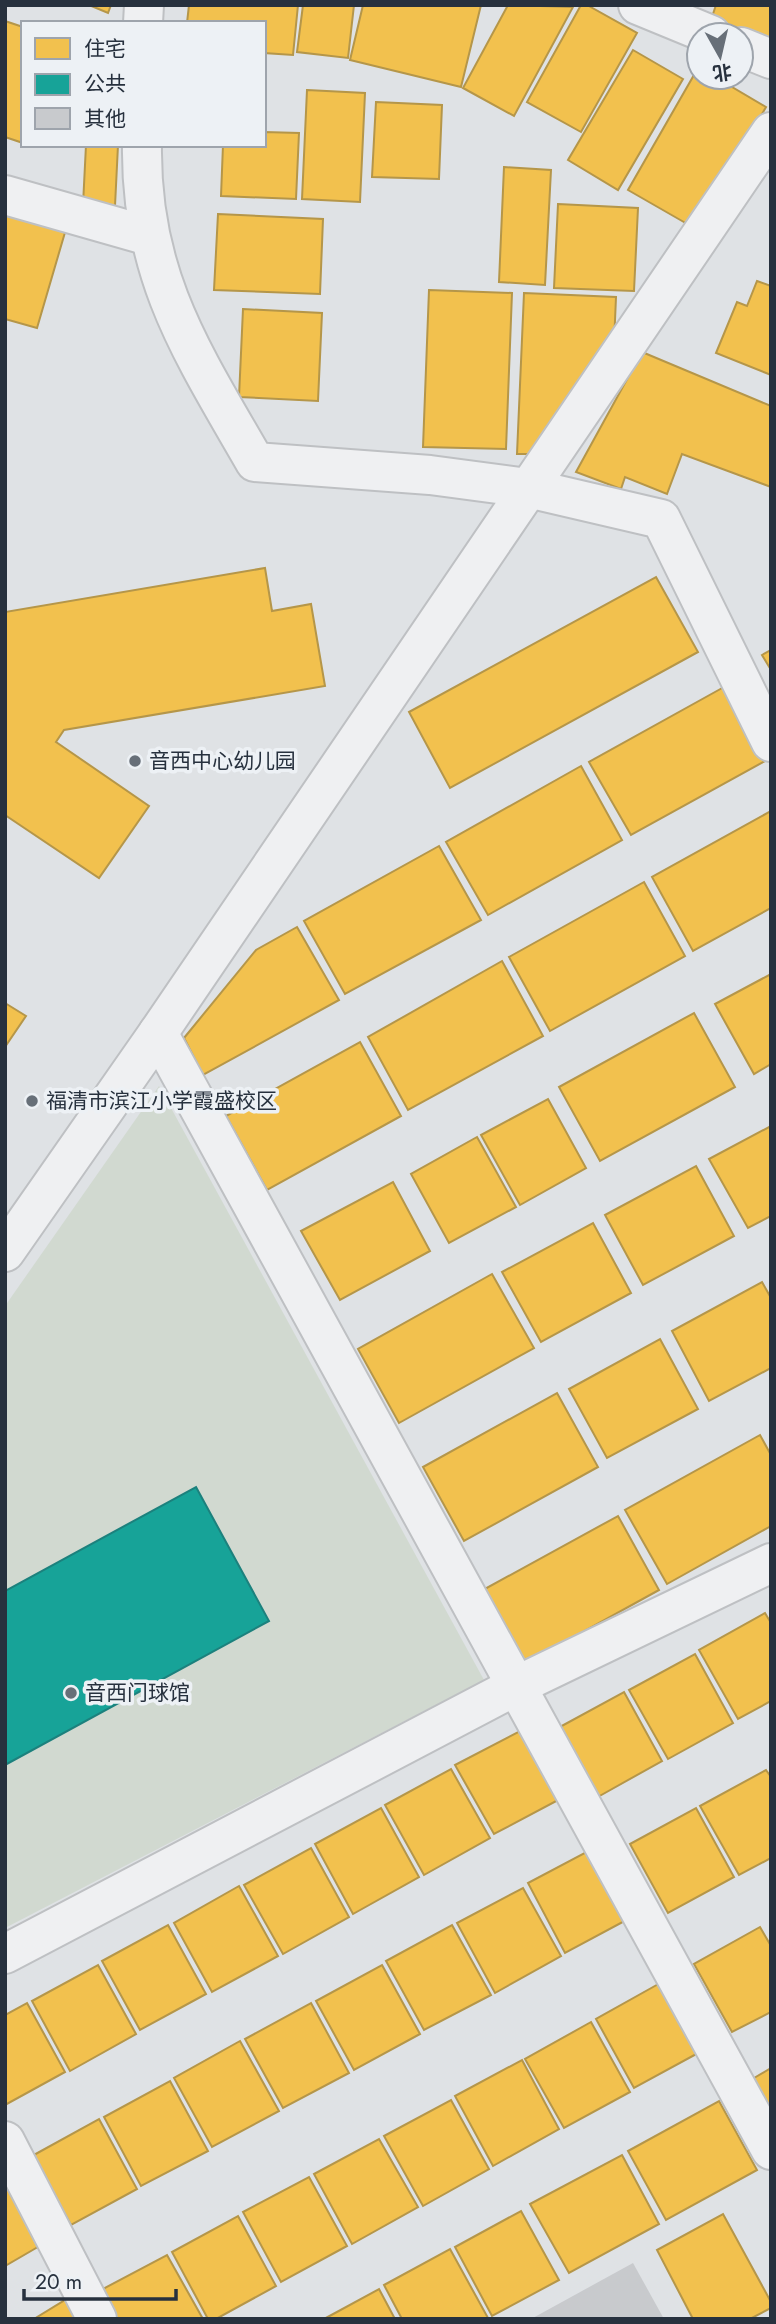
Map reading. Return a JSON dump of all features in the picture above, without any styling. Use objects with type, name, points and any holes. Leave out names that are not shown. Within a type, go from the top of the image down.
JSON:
[{"type":"street","points":[[638,5],[685,24]]},
{"type":"street","points":[[5,1252],[158,1034],[771,132]]},
{"type":"street","points":[[142,147],[141,175],[149,236],[168,302],[255,463],[430,475],[528,488],[661,519],[771,742]]},
{"type":"street","points":[[5,195],[149,236]]},
{"type":"street","points":[[158,1034],[771,2150]]},
{"type":"street","points":[[5,1954],[516,1686],[771,1563]]},
{"type":"street","points":[[5,2141],[97,2319]]},
{"type":"shaded area","points":[[159,1086],[484,1680],[5,1928],[5,1306]]},
{"type":"building: 住宅","points":[[89,5],[111,5],[108,13]]},
{"type":"building: 住宅","points":[[189,5],[298,5],[293,55],[266,53],[266,21],[187,21]]},
{"type":"building: 住宅","points":[[303,5],[354,5],[348,58],[297,52]]},
{"type":"building: 住宅","points":[[363,5],[481,5],[461,87],[350,60]]},
{"type":"building: 住宅","points":[[508,5],[573,7],[514,116],[463,88]]},
{"type":"building: 住宅","points":[[581,5],[587,5],[637,33],[581,132],[527,102]]},
{"type":"building: 住宅","points":[[716,5],[771,5],[771,47],[755,42],[755,21],[711,21]]},
{"type":"building: 住宅","points":[[5,21],[21,26],[21,142],[5,137]]},
{"type":"building: 住宅","points":[[633,50],[683,79],[618,190],[568,160]]},
{"type":"building: 住宅","points":[[307,90],[365,93],[360,202],[302,199]]},
{"type":"building: 住宅","points":[[685,91],[739,91],[766,107],[696,229],[628,190]]},
{"type":"building: 住宅","points":[[376,102],[442,105],[439,179],[372,177]]},
{"type":"building: 住宅","points":[[266,132],[299,133],[296,199],[221,196],[223,147],[266,147]]},
{"type":"building: 住宅","points":[[86,147],[118,147],[115,206],[83,205]]},
{"type":"building: 住宅","points":[[504,167],[551,170],[545,285],[499,282]]},
{"type":"building: 住宅","points":[[558,204],[638,208],[634,291],[554,288]]},
{"type":"building: 住宅","points":[[5,212],[66,229],[37,328],[5,319]]},
{"type":"building: 住宅","points":[[218,214],[323,219],[320,294],[214,290]]},
{"type":"building: 住宅","points":[[757,281],[771,286],[771,375],[716,353],[737,302],[747,306]]},
{"type":"building: 住宅","points":[[429,290],[512,293],[506,449],[423,447]]},
{"type":"building: 住宅","points":[[524,293],[616,297],[614,344],[540,454],[517,454]]},
{"type":"building: 住宅","points":[[243,309],[322,313],[318,401],[239,397]]},
{"type":"building: 住宅","points":[[642,352],[771,406],[771,487],[682,454],[667,494],[625,477],[621,489],[576,472]]},
{"type":"building: 住宅","points":[[265,568],[272,611],[311,604],[325,686],[64,730],[56,742],[149,806],[99,878],[5,815],[5,612]]},
{"type":"building: 住宅","points":[[656,577],[698,652],[450,788],[409,712]]},
{"type":"building: 住宅","points":[[771,650],[771,670],[762,655]]},
{"type":"building: 住宅","points":[[724,687],[765,761],[631,835],[589,762]]},
{"type":"building: 住宅","points":[[581,766],[622,840],[488,915],[446,842]]},
{"type":"building: 住宅","points":[[771,811],[771,908],[693,951],[652,877]]},
{"type":"building: 住宅","points":[[439,846],[481,920],[345,994],[304,921]]},
{"type":"building: 住宅","points":[[644,882],[685,956],[550,1031],[509,957]]},
{"type":"building: 住宅","points":[[297,927],[339,1000],[203,1075],[184,1038],[256,950]]},
{"type":"building: 住宅","points":[[502,961],[543,1036],[408,1110],[368,1037]]},
{"type":"building: 住宅","points":[[771,974],[771,1064],[754,1074],[715,1004]]},
{"type":"building: 住宅","points":[[5,1003],[26,1016],[5,1047]]},
{"type":"building: 住宅","points":[[694,1013],[735,1087],[600,1161],[559,1087]]},
{"type":"building: 住宅","points":[[360,1042],[401,1116],[267,1190],[226,1116]]},
{"type":"building: 住宅","points":[[548,1099],[586,1168],[520,1205],[481,1135]]},
{"type":"building: 住宅","points":[[771,1126],[771,1216],[748,1228],[709,1159]]},
{"type":"building: 住宅","points":[[477,1137],[516,1207],[449,1243],[411,1174]]},
{"type":"building: 住宅","points":[[696,1166],[734,1236],[643,1285],[605,1215]]},
{"type":"building: 住宅","points":[[393,1182],[430,1251],[340,1300],[301,1231]]},
{"type":"building: 住宅","points":[[593,1223],[631,1293],[541,1342],[502,1272]]},
{"type":"building: 住宅","points":[[492,1274],[534,1348],[399,1423],[358,1349]]},
{"type":"building: 住宅","points":[[762,1282],[771,1298],[771,1368],[709,1401],[672,1331]]},
{"type":"building: 住宅","points":[[660,1339],[698,1409],[607,1458],[569,1389]]},
{"type":"building: 住宅","points":[[557,1393],[598,1467],[464,1541],[423,1467]]},
{"type":"building: 住宅","points":[[760,1435],[771,1455],[771,1526],[667,1584],[625,1510]]},
{"type":"building: 住宅","points":[[618,1516],[659,1590],[525,1664],[483,1590]]},
{"type":"building: 住宅","points":[[765,1613],[771,1623],[771,1701],[738,1719],[699,1650]]},
{"type":"building: 住宅","points":[[695,1654],[733,1723],[668,1759],[629,1690]]},
{"type":"building: 住宅","points":[[624,1692],[662,1761],[596,1798],[558,1728]]},
{"type":"building: 住宅","points":[[522,1730],[560,1799],[494,1834],[455,1765]]},
{"type":"building: 住宅","points":[[451,1769],[490,1838],[424,1875],[385,1805]]},
{"type":"building: 住宅","points":[[766,1770],[771,1777],[771,1858],[739,1875],[700,1806]]},
{"type":"building: 住宅","points":[[381,1808],[419,1877],[353,1914],[315,1844]]},
{"type":"building: 住宅","points":[[696,1808],[734,1877],[668,1913],[630,1844]]},
{"type":"building: 住宅","points":[[311,1848],[349,1917],[283,1954],[244,1885]]},
{"type":"building: 住宅","points":[[594,1848],[632,1917],[565,1953],[528,1883]]},
{"type":"building: 住宅","points":[[239,1886],[278,1956],[212,1992],[174,1923]]},
{"type":"building: 住宅","points":[[523,1888],[561,1956],[495,1993],[457,1923]]},
{"type":"building: 住宅","points":[[168,1925],[206,1994],[140,2030],[102,1961]]},
{"type":"building: 住宅","points":[[452,1925],[491,1995],[424,2030],[386,1961]]},
{"type":"building: 住宅","points":[[760,1927],[771,1946],[771,2012],[732,2032],[694,1964]]},
{"type":"building: 住宅","points":[[98,1965],[136,2034],[70,2071],[32,2001]]},
{"type":"building: 住宅","points":[[382,1965],[420,2034],[354,2070],[316,2001]]},
{"type":"building: 住宅","points":[[662,1982],[700,2052],[634,2088],[596,2019]]},
{"type":"building: 住宅","points":[[27,2003],[65,2072],[5,2105],[5,2015]]},
{"type":"building: 住宅","points":[[311,2003],[349,2073],[283,2108],[245,2039]]},
{"type":"building: 住宅","points":[[591,2022],[630,2092],[564,2128],[525,2059]]},
{"type":"building: 住宅","points":[[240,2041],[279,2111],[212,2147],[174,2078]]},
{"type":"building: 住宅","points":[[522,2060],[559,2129],[493,2166],[455,2096]]},
{"type":"building: 住宅","points":[[771,2068],[771,2119],[749,2081]]},
{"type":"building: 住宅","points":[[170,2081],[208,2151],[141,2186],[104,2117]]},
{"type":"building: 住宅","points":[[451,2100],[489,2169],[423,2206],[384,2136]]},
{"type":"building: 住宅","points":[[719,2101],[757,2170],[666,2220],[628,2151]]},
{"type":"building: 住宅","points":[[99,2119],[137,2189],[71,2225],[32,2156]]},
{"type":"building: 住宅","points":[[379,2139],[418,2207],[352,2244],[314,2174]]},
{"type":"building: 住宅","points":[[622,2155],[659,2224],[569,2273],[530,2204]]},
{"type":"building: 住宅","points":[[309,2177],[347,2246],[281,2282],[243,2212]]},
{"type":"building: 住宅","points":[[5,2180],[43,2244],[5,2266]]},
{"type":"building: 住宅","points":[[521,2211],[559,2280],[492,2316],[455,2247]]},
{"type":"building: 住宅","points":[[723,2214],[771,2302],[771,2308],[750,2319],[693,2319],[657,2250]]},
{"type":"building: 住宅","points":[[238,2216],[276,2286],[216,2319],[208,2319],[172,2252]]},
{"type":"building: 住宅","points":[[450,2249],[488,2318],[402,2319],[384,2285]]},
{"type":"building: 住宅","points":[[167,2255],[203,2319],[117,2319],[101,2290]]},
{"type":"building: 住宅","points":[[379,2289],[395,2319],[324,2319]]},
{"type":"building: 住宅","points":[[70,2297],[83,2319],[34,2319]]},
{"type":"building: 公共","name":"音西门球馆","points":[[196,1487],[269,1621],[5,1765],[5,1591]]},
{"type":"building: 其他","points":[[633,2263],[664,2319],[531,2319]]},
{"type":"place","name":"音西中心幼儿园","points":[[135,761]]},
{"type":"place","name":"福清市滨江小学霞盛校区","points":[[32,1101]]},
{"type":"place","name":"音西门球馆","points":[[71,1693]]}]
